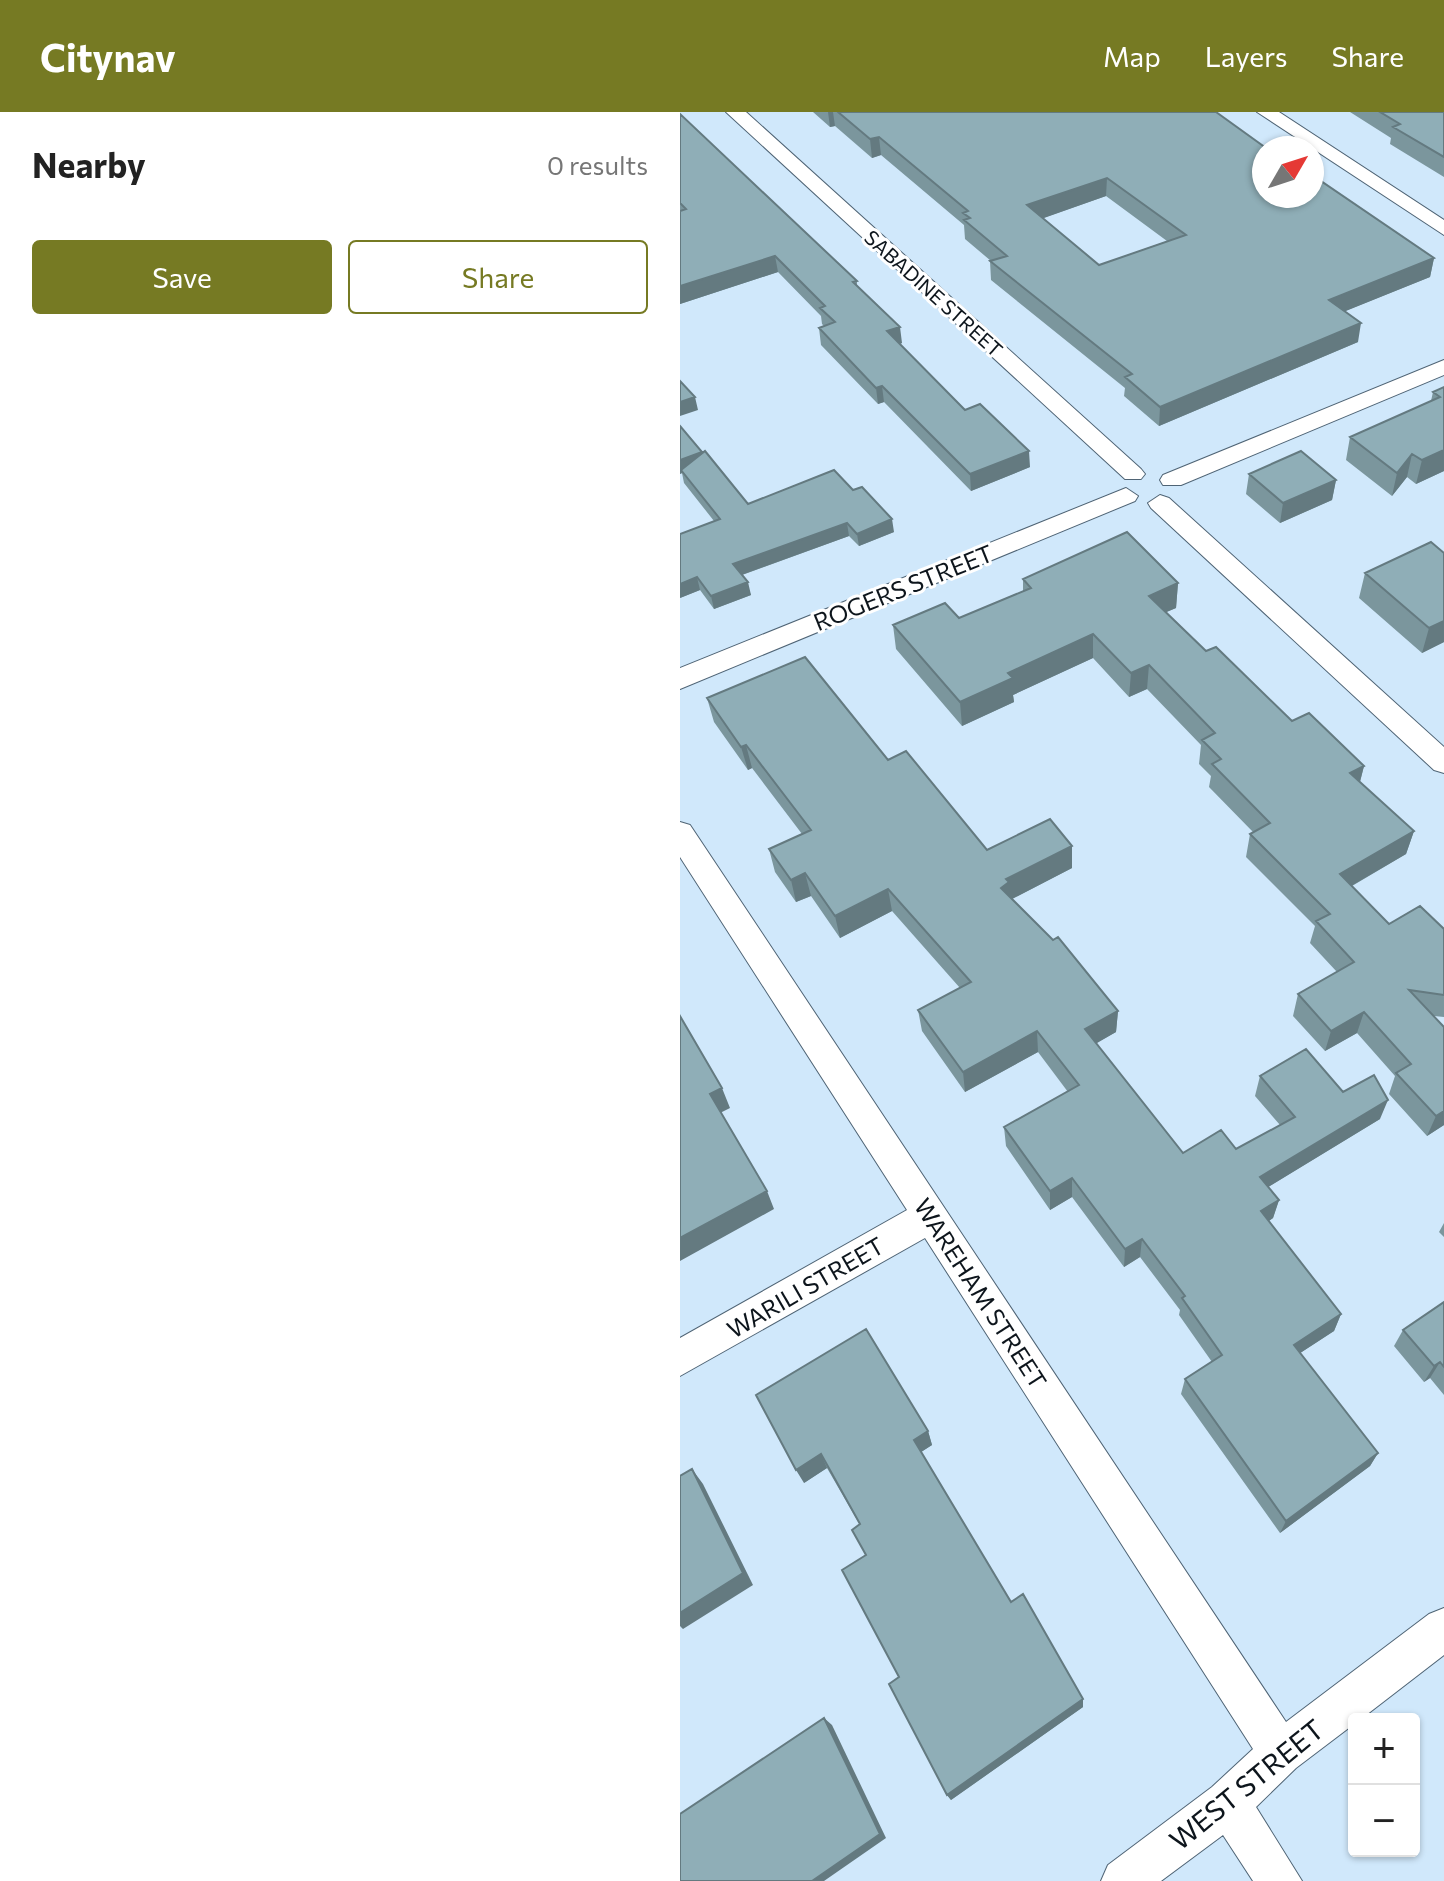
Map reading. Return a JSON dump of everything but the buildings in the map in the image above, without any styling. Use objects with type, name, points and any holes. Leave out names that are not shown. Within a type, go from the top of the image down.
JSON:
[{"type":"street","name":"SABADINE STREET","points":[[735,112],[1130,485]]},
{"type":"street","points":[[1266,112],[1444,229]]},
{"type":"street","points":[[1130,485],[1145,504],[1444,367]]},
{"type":"street","name":"ROGERS STREET","points":[[680,679],[1130,485]]},
{"type":"street","points":[[1166,492],[1444,763]]},
{"type":"street","name":"WAREHAM STREET","points":[[680,833],[1281,1753]]},
{"type":"street","name":"WARILI STREET","points":[[680,1358],[930,1216]]},
{"type":"street","name":"WEST STREET","points":[[1124,1881],[1228,1803],[1281,1753],[1444,1629]]},
{"type":"street","points":[[1228,1803],[1279,1881]]}]
